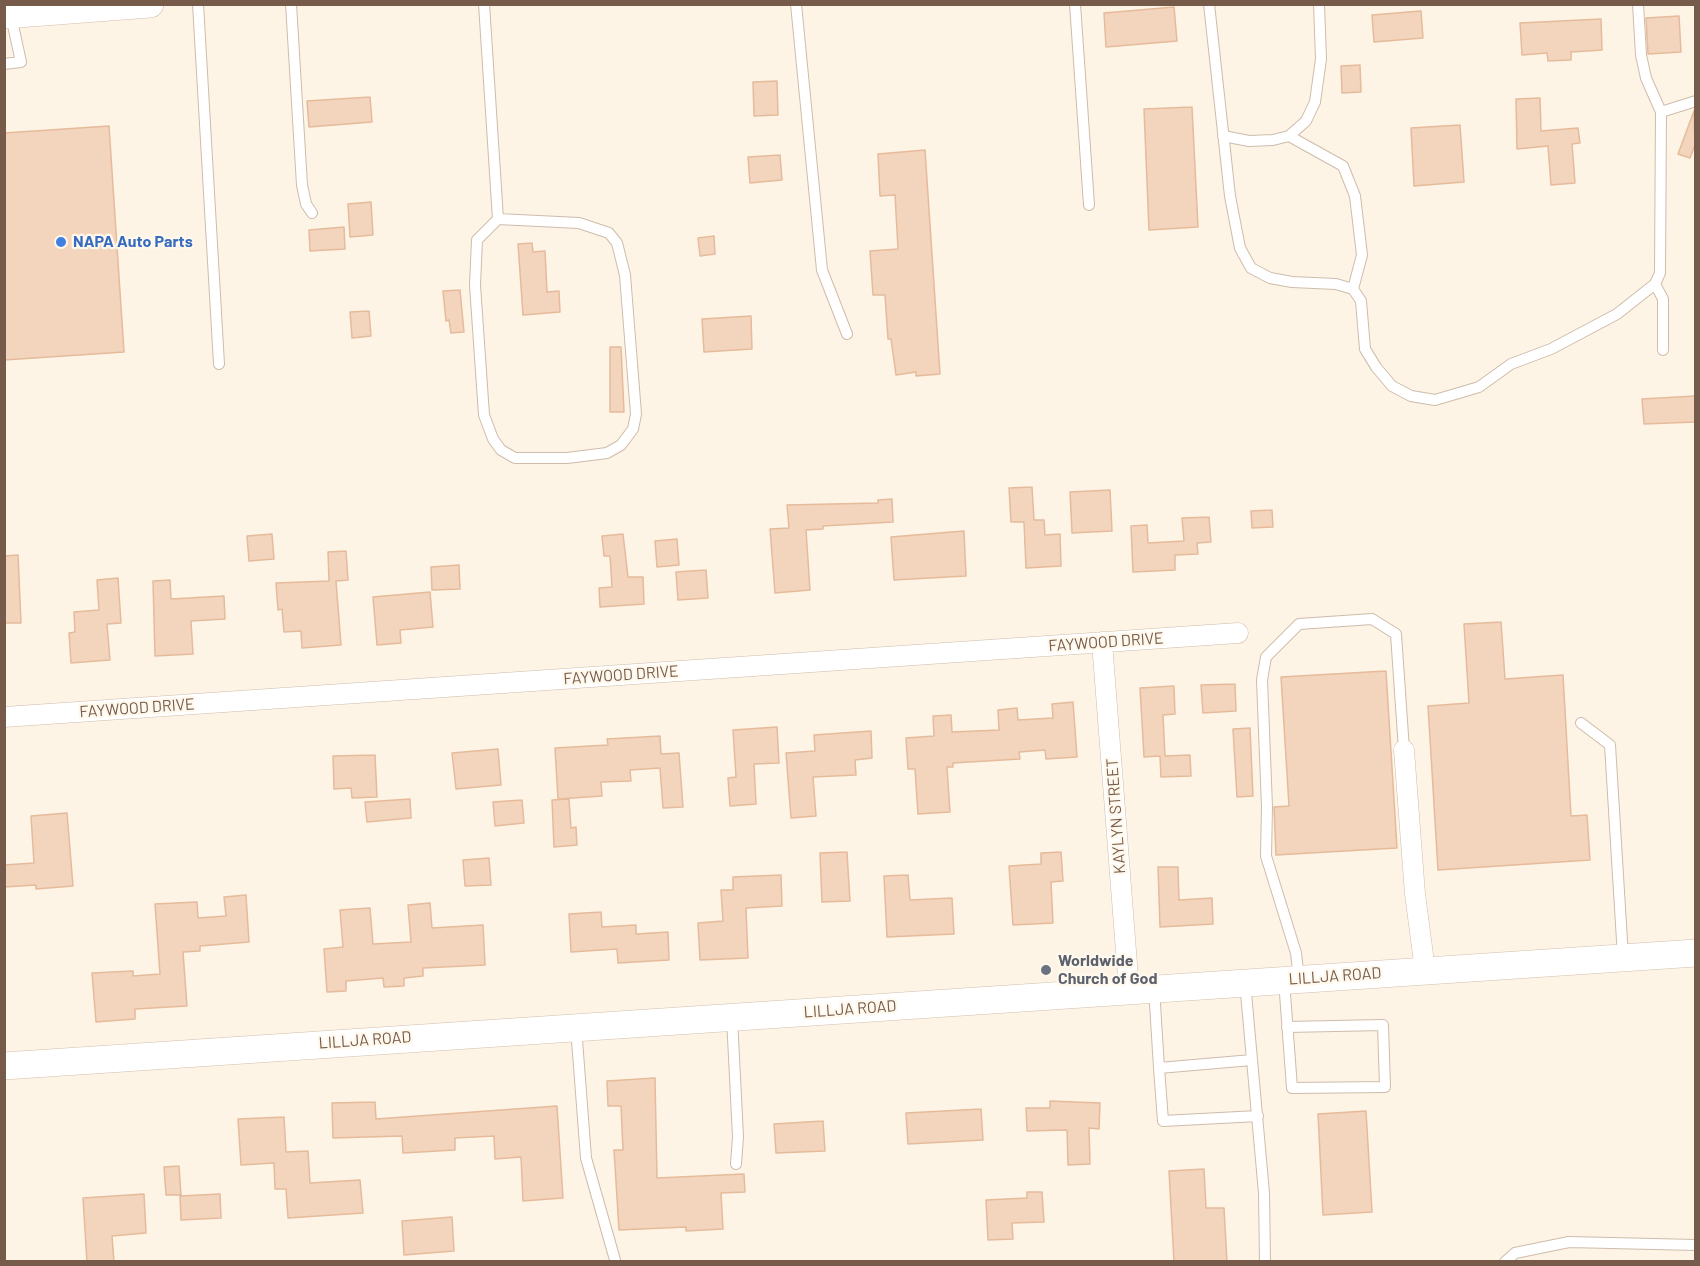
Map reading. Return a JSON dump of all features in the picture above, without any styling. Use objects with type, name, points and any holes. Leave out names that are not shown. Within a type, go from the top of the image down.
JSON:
[{"type":"street","points":[[8,11],[134,5]]},
{"type":"street","name":"FAYWOOD DRIVE","points":[[4,717],[1238,633]]},
{"type":"street","name":"KAYLYN STREET","points":[[1102,642],[1141,989]]},
{"type":"street","points":[[1404,750],[1415,894],[1425,970]]},
{"type":"street","name":"LILLJA ROAD","points":[[4,1066],[1695,953]]},
{"type":"lane","points":[[198,4],[219,364]]},
{"type":"lane","points":[[291,4],[302,184],[306,204],[312,213]]},
{"type":"lane","points":[[484,4],[498,219],[477,240],[475,285],[484,415],[493,439],[501,450],[515,458],[527,460],[608,453],[621,445],[633,429],[636,414],[625,275],[617,243],[609,233],[579,223],[498,219]]},
{"type":"lane","points":[[796,4],[822,270],[847,334]]},
{"type":"lane","points":[[1075,4],[1089,204]]},
{"type":"lane","points":[[1209,4],[1230,196],[1240,248],[1251,268],[1281,280],[1336,284],[1353,289],[1361,301],[1365,349],[1376,367],[1392,386],[1411,396],[1435,400],[1479,387],[1511,364],[1551,349],[1617,314],[1655,284],[1660,273],[1661,112],[1643,67],[1638,4]]},
{"type":"lane","points":[[1223,136],[1249,141],[1273,140],[1289,136],[1305,121],[1315,102],[1321,58],[1319,4]]},
{"type":"lane","points":[[4,64],[21,62],[8,11]]},
{"type":"lane","points":[[1661,112],[1695,101]]},
{"type":"lane","points":[[1289,136],[1343,166],[1355,196],[1362,255],[1353,289]]},
{"type":"lane","points":[[1655,284],[1664,299],[1663,350]]},
{"type":"lane","points":[[1287,1028],[1383,1025],[1385,1087],[1292,1088],[1287,1028],[1291,979],[1296,953],[1266,856],[1267,807],[1262,680],[1266,657],[1299,624],[1372,619],[1396,634],[1404,750]]},
{"type":"lane","points":[[1581,723],[1610,745],[1623,957]]},
{"type":"lane","points":[[1245,982],[1258,1116],[1265,1262]]},
{"type":"lane","points":[[1141,989],[1159,1068],[1163,1121],[1258,1116]]},
{"type":"lane","points":[[731,1016],[738,1137],[736,1164]]},
{"type":"lane","points":[[576,1026],[586,1158],[615,1260]]},
{"type":"lane","points":[[1159,1068],[1252,1060]]},
{"type":"lane","points":[[1505,1262],[1515,1253],[1569,1242],[1695,1245]]},
{"type":"building","points":[[1174,7],[1177,41],[1106,47],[1104,13]]},
{"type":"building","points":[[1421,11],[1423,38],[1374,42],[1372,15]]},
{"type":"building","points":[[1679,16],[1681,52],[1648,54],[1646,18]]},
{"type":"building","points":[[1601,19],[1602,50],[1571,52],[1571,60],[1548,61],[1547,53],[1522,55],[1520,23]]},
{"type":"building","points":[[1360,65],[1361,92],[1342,93],[1341,66]]},
{"type":"building","points":[[777,81],[778,115],[754,116],[753,82]]},
{"type":"building","points":[[370,97],[372,122],[309,127],[307,101]]},
{"type":"building","points":[[1540,98],[1541,131],[1578,128],[1580,143],[1572,144],[1575,183],[1551,185],[1548,146],[1517,149],[1516,99]]},
{"type":"building","points":[[1192,107],[1198,227],[1149,230],[1144,109]]},
{"type":"building","points":[[1694,111],[1695,145],[1690,158],[1678,154]]},
{"type":"building","points":[[1460,125],[1464,182],[1414,186],[1411,128]]},
{"type":"building","name":"NAPA Auto Parts","points":[[109,126],[124,352],[4,360],[4,133]]},
{"type":"building","points":[[925,150],[940,374],[916,376],[916,372],[896,375],[891,339],[888,339],[885,295],[873,295],[870,251],[898,249],[895,195],[880,196],[878,154]]},
{"type":"building","points":[[780,155],[782,180],[750,183],[748,157]]},
{"type":"building","points":[[371,202],[373,235],[350,237],[348,204]]},
{"type":"building","points":[[344,227],[345,249],[310,251],[309,230]]},
{"type":"building","points":[[714,236],[715,254],[700,256],[698,238]]},
{"type":"building","points":[[532,243],[533,252],[545,251],[547,292],[559,291],[560,312],[523,315],[518,244]]},
{"type":"building","points":[[460,290],[464,332],[451,333],[449,320],[446,321],[443,291]]},
{"type":"building","points":[[369,311],[371,336],[352,338],[350,312]]},
{"type":"building","points":[[751,316],[752,349],[704,352],[702,319]]},
{"type":"building","points":[[610,347],[621,347],[624,412],[610,412]]},
{"type":"building","points":[[1695,396],[1695,422],[1644,424],[1642,399]]},
{"type":"building","points":[[1032,487],[1034,520],[1044,520],[1045,535],[1060,534],[1061,566],[1026,568],[1024,522],[1011,522],[1009,488]]},
{"type":"building","points":[[1110,490],[1112,531],[1072,533],[1070,492]]},
{"type":"building","points":[[892,499],[893,522],[823,526],[823,529],[806,530],[810,590],[775,593],[770,529],[789,528],[787,505],[878,503],[878,500]]},
{"type":"building","points":[[1272,510],[1273,527],[1252,528],[1251,511]]},
{"type":"building","points":[[1209,517],[1211,542],[1197,543],[1198,554],[1175,555],[1175,570],[1133,572],[1131,526],[1147,525],[1148,543],[1184,541],[1182,518]]},
{"type":"building","points":[[964,531],[966,576],[894,580],[891,537]]},
{"type":"building","points":[[272,534],[274,559],[249,561],[247,536]]},
{"type":"building","points":[[623,534],[628,577],[643,577],[644,604],[600,607],[599,588],[612,587],[610,556],[604,556],[602,536]]},
{"type":"building","points":[[677,539],[679,565],[657,567],[655,541]]},
{"type":"building","points":[[346,551],[348,580],[336,581],[341,645],[302,648],[301,631],[284,632],[282,609],[278,610],[276,583],[329,581],[328,552]]},
{"type":"building","points":[[18,555],[21,623],[4,623],[4,556]]},
{"type":"building","points":[[459,565],[460,589],[432,590],[431,567]]},
{"type":"building","points":[[706,570],[708,598],[678,600],[676,572]]},
{"type":"building","points":[[118,578],[121,623],[107,624],[110,660],[71,663],[69,633],[75,632],[74,612],[99,610],[97,580]]},
{"type":"building","points":[[170,580],[171,599],[224,596],[225,619],[191,621],[193,654],[155,656],[153,581]]},
{"type":"building","points":[[430,592],[433,627],[400,630],[401,643],[377,645],[373,597]]},
{"type":"building","points":[[1501,622],[1505,679],[1563,675],[1571,816],[1587,815],[1590,860],[1438,870],[1428,706],[1469,703],[1464,624]]},
{"type":"building","points":[[1386,671],[1397,848],[1276,855],[1274,807],[1289,806],[1281,677]]},
{"type":"building","points":[[1235,684],[1236,711],[1203,713],[1201,685]]},
{"type":"building","points":[[1174,686],[1175,714],[1163,715],[1165,756],[1190,755],[1191,776],[1161,777],[1160,756],[1144,757],[1140,688]]},
{"type":"building","points":[[1073,702],[1077,757],[1046,759],[1045,750],[1019,752],[1020,759],[953,763],[953,767],[947,767],[950,812],[918,814],[915,769],[908,769],[906,738],[934,736],[933,716],[951,715],[952,732],[999,730],[998,710],[1017,708],[1018,720],[1053,718],[1052,704]]},
{"type":"building","points":[[777,727],[779,763],[754,764],[756,804],[730,806],[728,778],[736,777],[733,730]]},
{"type":"building","points":[[1250,728],[1253,796],[1237,797],[1233,729]]},
{"type":"building","points":[[871,731],[872,758],[855,760],[856,775],[813,777],[816,816],[791,818],[786,753],[815,751],[814,735]]},
{"type":"building","points":[[660,736],[661,754],[679,753],[683,807],[663,808],[660,768],[630,770],[631,781],[601,782],[602,796],[558,799],[555,748],[608,745],[607,739]]},
{"type":"building","points":[[498,749],[501,785],[456,789],[452,753]]},
{"type":"building","points":[[375,755],[377,797],[352,798],[351,788],[334,789],[333,756]]},
{"type":"building","points":[[410,799],[411,818],[367,822],[365,802]]},
{"type":"building","points":[[569,799],[571,828],[576,827],[577,845],[554,847],[552,800]]},
{"type":"building","points":[[522,800],[524,823],[495,826],[493,802]]},
{"type":"building","points":[[67,813],[73,886],[36,889],[36,885],[4,887],[4,865],[34,863],[31,816]]},
{"type":"building","points":[[847,852],[850,901],[822,902],[820,853]]},
{"type":"building","points":[[1061,852],[1063,881],[1051,882],[1053,923],[1013,925],[1009,866],[1041,864],[1041,853]]},
{"type":"building","points":[[489,858],[491,885],[465,886],[463,860]]},
{"type":"building","points":[[1158,867],[1178,867],[1179,900],[1212,898],[1213,924],[1160,927]]},
{"type":"building","points":[[781,875],[782,906],[746,908],[748,958],[700,960],[698,923],[723,921],[721,890],[733,890],[733,877]]},
{"type":"building","points":[[908,875],[910,900],[952,898],[954,934],[887,937],[884,876]]},
{"type":"building","points":[[246,895],[249,942],[200,946],[200,951],[183,952],[187,1006],[135,1009],[135,1019],[96,1022],[92,973],[133,971],[133,976],[160,974],[155,904],[197,902],[198,918],[226,916],[224,897]]},
{"type":"building","points":[[430,903],[432,928],[483,925],[485,965],[423,968],[423,976],[404,978],[404,986],[384,987],[383,978],[346,981],[346,991],[327,992],[324,949],[343,947],[340,910],[370,908],[373,944],[411,942],[408,905]]},
{"type":"building","points":[[601,912],[602,927],[636,925],[636,934],[668,932],[669,960],[618,963],[617,949],[571,952],[569,914]]},
{"type":"building","points":[[655,1078],[657,1178],[744,1174],[745,1192],[721,1193],[723,1229],[686,1231],[686,1227],[619,1230],[614,1150],[623,1150],[621,1106],[608,1106],[607,1081]]},
{"type":"building","points":[[1050,1101],[1100,1103],[1099,1129],[1089,1128],[1090,1164],[1068,1165],[1067,1130],[1027,1131],[1026,1108],[1050,1108]]},
{"type":"building","points":[[375,1102],[376,1119],[557,1106],[563,1198],[523,1201],[521,1157],[495,1159],[494,1136],[455,1138],[455,1150],[403,1153],[402,1136],[333,1138],[332,1103]]},
{"type":"building","points":[[981,1109],[983,1140],[908,1144],[906,1113]]},
{"type":"building","points":[[1366,1111],[1372,1212],[1323,1215],[1318,1114]]},
{"type":"building","points":[[284,1117],[286,1152],[308,1151],[310,1183],[360,1180],[363,1213],[288,1218],[286,1189],[275,1189],[274,1163],[241,1165],[238,1119]]},
{"type":"building","points":[[823,1121],[825,1151],[776,1153],[774,1124]]},
{"type":"building","points":[[179,1166],[181,1195],[166,1195],[164,1167]]},
{"type":"building","points":[[1204,1169],[1206,1208],[1224,1208],[1227,1262],[1174,1262],[1169,1171]]},
{"type":"building","points":[[1027,1192],[1042,1192],[1044,1222],[1012,1223],[1013,1239],[988,1240],[986,1200],[1027,1198]]},
{"type":"building","points":[[144,1194],[146,1233],[112,1236],[114,1262],[87,1262],[83,1198]]},
{"type":"building","points":[[220,1194],[221,1218],[181,1220],[180,1196]]},
{"type":"building","points":[[452,1217],[454,1251],[404,1255],[402,1221]]},
{"type":"place","name":"NAPA Auto Parts","points":[[61,242]]},
{"type":"place","name":"Worldwide Church of God","points":[[1046,970]]}]
